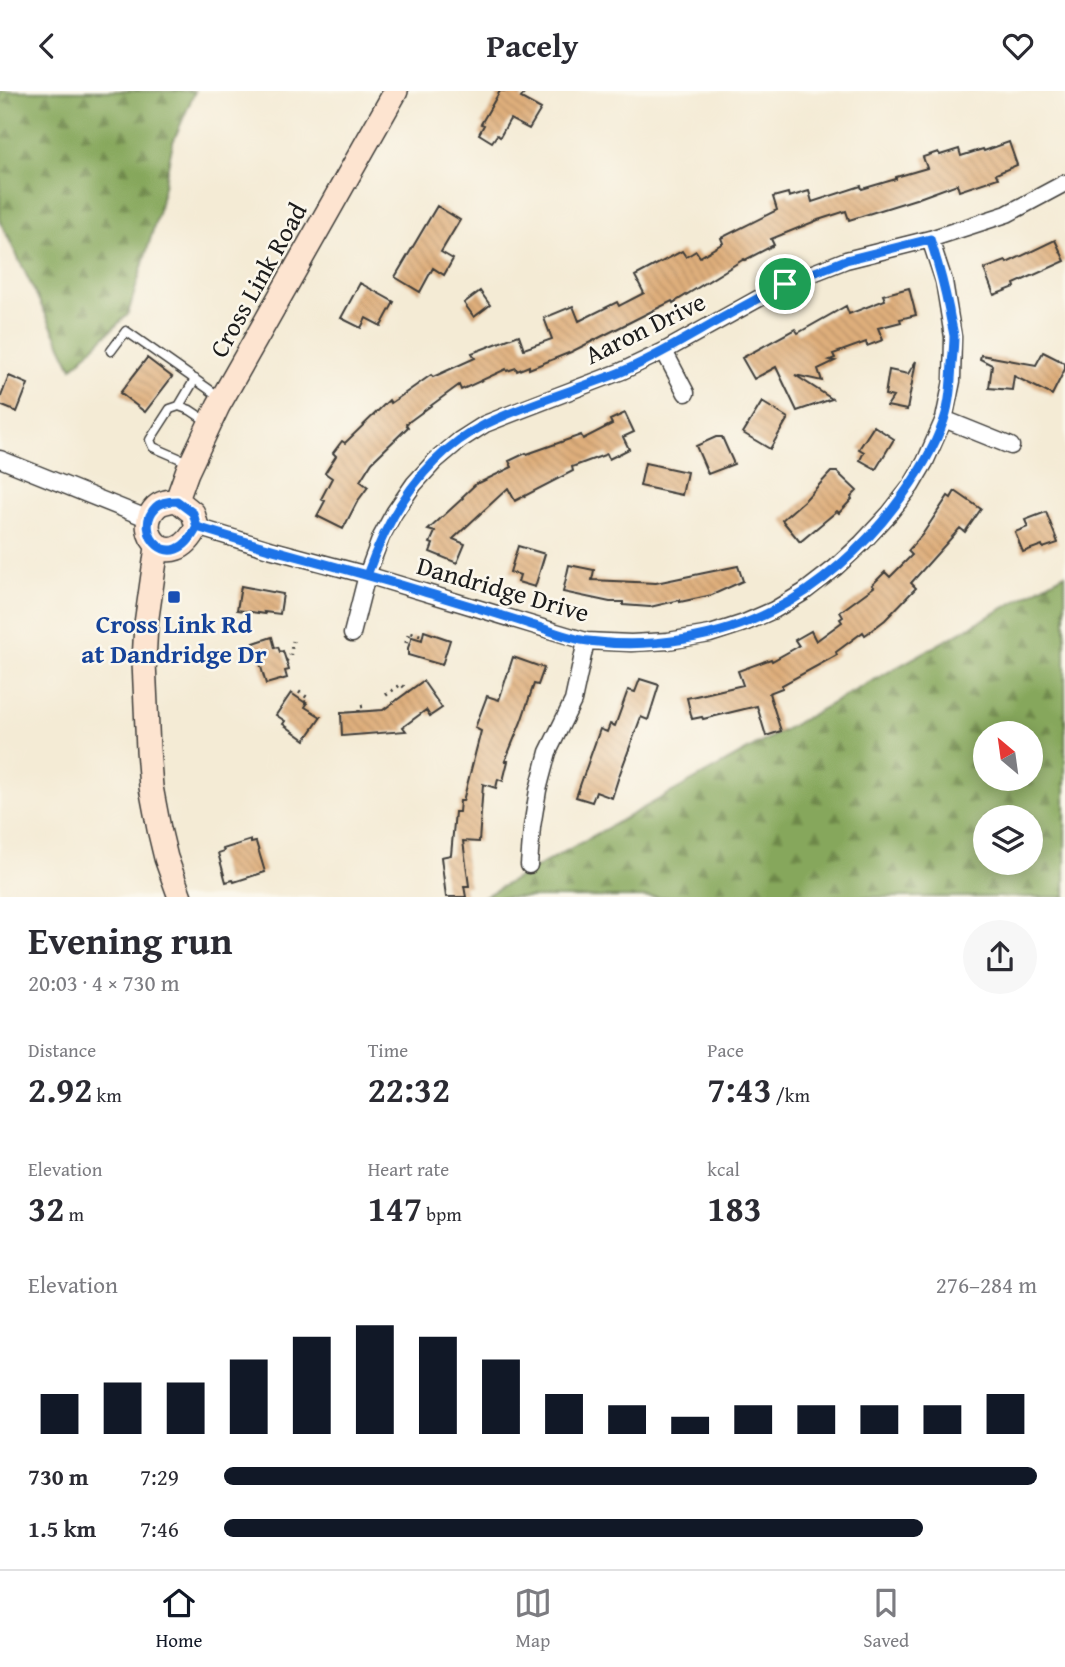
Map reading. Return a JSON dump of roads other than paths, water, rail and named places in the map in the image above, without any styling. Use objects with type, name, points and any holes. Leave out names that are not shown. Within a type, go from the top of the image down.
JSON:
[{"type":"street","name":"Cross Link Road","points":[[177,501],[191,464],[222,399],[396,91]]},
{"type":"street","name":"Aaron Drive","points":[[352,634],[367,575],[394,513],[414,484],[435,461],[485,424],[622,372],[785,284],[846,260],[930,239],[1007,214],[1065,183]]},
{"type":"street","name":"Dandridge Drive","points":[[197,527],[586,641],[668,641],[710,634],[744,623],[774,610],[804,592],[835,568],[889,514],[911,486],[925,462],[944,419],[951,381],[954,337],[944,281],[930,239]]},
{"type":"street","points":[[664,351],[686,393]]},
{"type":"street","points":[[944,419],[1011,446]]},
{"type":"street","points":[[0,459],[149,519]]},
{"type":"street","points":[[177,501],[193,513],[197,527],[183,546],[170,550],[158,547],[149,536],[149,519],[155,508],[177,501]]},
{"type":"street","points":[[158,547],[146,624],[148,750],[151,787],[159,829],[180,897]]},
{"type":"street","points":[[529,865],[538,790],[548,752],[573,701],[586,641]]},
{"type":"lane","points":[[111,351],[126,331],[222,399]]},
{"type":"lane","points":[[179,406],[195,379]]},
{"type":"lane","points":[[191,464],[153,447],[150,440],[170,409],[179,406],[211,424]]},
{"type":"place","name":"Cross Link Rd at Dandridge Dr","points":[[174,597]]}]
